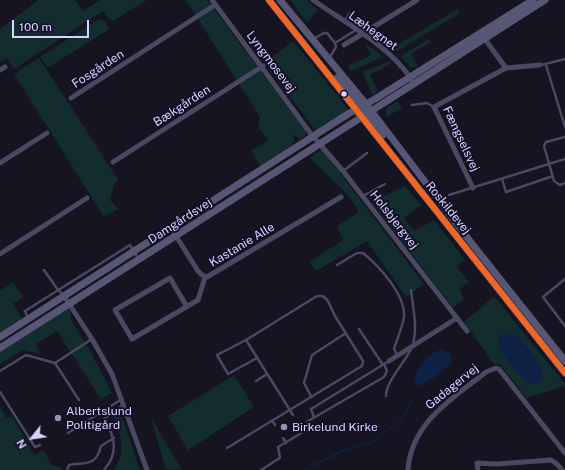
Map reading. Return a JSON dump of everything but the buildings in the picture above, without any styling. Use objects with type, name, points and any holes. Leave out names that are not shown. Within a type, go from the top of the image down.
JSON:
[{"type":"street","name":"Roskildevej","points":[[269,0],[318,61],[362,106],[366,114],[407,160],[562,359],[565,373]]},
{"type":"street","name":"Roskildevej","points":[[280,0],[328,59],[362,106],[366,114],[562,359]]},
{"type":"street","name":"Læhegnet","points":[[313,0],[396,60],[414,84]]},
{"type":"street","points":[[344,45],[417,0]]},
{"type":"street","name":"Damgårdsvej","points":[[0,337],[314,136],[532,0]]},
{"type":"street","name":"Damgårdsvej","points":[[0,348],[545,0]]},
{"type":"street","name":"Lyngmosevej","points":[[213,2],[263,66],[314,136]]},
{"type":"street","name":"Fosgården","points":[[72,98],[213,2]]},
{"type":"street","points":[[484,38],[506,68]]},
{"type":"street","name":"Fængselsvej","points":[[473,188],[434,107],[506,68],[540,65]]},
{"type":"street","name":"Bækgården","points":[[113,162],[263,66]]},
{"type":"street","points":[[0,70],[5,67]]},
{"type":"street","points":[[0,163],[47,133]]},
{"type":"street","name":"Holsbjergvej","points":[[314,136],[343,171],[467,331]]},
{"type":"street","name":"Kastanie Alle","points":[[171,228],[198,271],[205,277],[213,275],[341,197]]},
{"type":"street","points":[[0,254],[87,198]]},
{"type":"street","points":[[187,307],[170,278],[115,310],[132,339],[187,307],[198,300],[205,277]]},
{"type":"street","points":[[64,296],[70,303],[112,374],[147,470]]},
{"type":"street","points":[[389,361],[457,318]]},
{"type":"street","name":"Gadagervej","points":[[408,470],[409,457],[414,443],[420,430],[431,417],[486,372],[496,368],[499,369],[565,453]]},
{"type":"street","points":[[478,470],[477,463],[497,464],[550,460],[557,464],[562,470]]},
{"type":"lane","points":[[344,22],[350,13]]},
{"type":"lane","points":[[335,43],[356,30]]},
{"type":"lane","points":[[312,40],[326,33],[335,43],[336,49],[328,59]]},
{"type":"lane","name":"Fængselsvej","points":[[540,65],[546,65],[565,59]]},
{"type":"lane","points":[[546,65],[565,127]]},
{"type":"lane","points":[[412,105],[427,103],[434,107]]},
{"type":"lane","points":[[565,137],[544,144],[548,164],[557,184],[565,183]]},
{"type":"lane","points":[[343,171],[367,153]]},
{"type":"lane","points":[[449,195],[565,159]]},
{"type":"lane","points":[[502,179],[506,192],[553,176]]},
{"type":"lane","points":[[362,196],[385,184]]},
{"type":"lane","points":[[28,319],[25,311],[130,245],[139,260]]},
{"type":"lane","points":[[337,265],[357,253],[363,253],[374,261],[400,296],[404,306],[404,318],[394,349],[398,356]]},
{"type":"lane","points":[[44,270],[64,296]]},
{"type":"lane","points":[[565,279],[543,298],[565,326]]},
{"type":"lane","points":[[386,396],[386,388],[402,367],[412,347],[415,323],[411,290]]},
{"type":"lane","points":[[227,448],[362,366],[363,361],[328,301],[323,296],[317,296],[246,340],[217,355],[228,374],[257,358]]},
{"type":"lane","points":[[261,470],[280,458],[278,447],[304,430],[308,421],[384,376],[387,371],[359,329]]},
{"type":"lane","points":[[311,396],[304,383],[312,355],[346,333]]},
{"type":"lane","points":[[55,363],[92,339]]},
{"type":"lane","points":[[246,340],[293,415]]},
{"type":"lane","points":[[0,372],[26,355],[55,363],[79,400]]},
{"type":"lane","points":[[314,417],[311,408],[389,361]]},
{"type":"lane","points":[[256,381],[267,374]]},
{"type":"lane","points":[[0,392],[35,447],[40,445]]},
{"type":"lane","points":[[68,433],[123,402]]},
{"type":"lane","points":[[104,470],[113,456],[114,438],[104,419],[123,402]]},
{"type":"lane","points":[[272,420],[275,425]]},
{"type":"lane","points":[[298,423],[304,430]]},
{"type":"lane","points":[[67,470],[69,466],[89,463],[97,456],[101,446],[114,438]]},
{"type":"lane","points":[[283,438],[286,443]]},
{"type":"green space","points":[[38,0],[75,0],[83,11],[100,0],[147,0],[113,21],[110,20],[103,11],[14,69],[7,58],[0,62],[0,29]]},
{"type":"green space","points":[[186,0],[207,0],[306,131],[306,136],[299,139],[295,135],[293,136],[294,140],[291,146],[260,166],[251,151],[268,140],[258,127],[260,117]]},
{"type":"green space","points":[[290,0],[307,0],[318,10],[307,22]]},
{"type":"green space","points":[[458,9],[460,13],[401,49],[397,51],[393,47]]},
{"type":"green space","points":[[99,19],[105,21],[109,29],[49,67],[40,57]]},
{"type":"green space","points":[[429,39],[431,42],[411,54],[418,66],[411,68],[401,56]]},
{"type":"green space","points":[[293,41],[349,110],[316,131],[264,63]]},
{"type":"green space","points":[[364,42],[383,57],[351,71],[348,66],[371,55]]},
{"type":"green space","points":[[39,58],[118,179],[114,185],[110,200],[118,209],[104,217],[14,74]]},
{"type":"green space","points":[[389,61],[392,63],[370,75],[378,91],[372,95],[363,72]]},
{"type":"green space","points":[[398,101],[402,108],[386,117],[386,108]]},
{"type":"green space","points":[[322,149],[424,284],[406,297],[367,241],[316,271],[309,262],[343,240],[337,226],[359,212],[349,196],[310,158]]},
{"type":"green space","points":[[405,186],[421,205],[404,218],[414,231],[434,220],[465,260],[456,266],[469,282],[459,290],[464,299],[453,308],[372,202]]},
{"type":"green space","points":[[13,282],[23,297],[13,304],[22,319],[0,333],[0,291]]},
{"type":"green space","points":[[494,296],[565,384],[565,386],[526,398],[500,364],[494,364],[464,322]]},
{"type":"green space","points":[[69,307],[72,322],[88,347],[112,393],[101,399],[57,331],[36,344],[41,354],[23,350],[0,364],[0,351]]},
{"type":"green space","points":[[234,375],[254,407],[188,450],[168,416]]},
{"type":"green space","points":[[0,407],[7,418],[12,416],[34,455],[43,450],[52,465],[63,468],[62,470],[0,470]]},
{"type":"green space","points":[[120,410],[140,470],[114,470],[120,457],[121,444],[119,430],[113,417]]},
{"type":"green space","points":[[151,418],[182,470],[166,469]]},
{"type":"water","points":[[503,333],[517,336],[532,353],[543,372],[543,378],[539,383],[535,385],[524,380],[502,353],[498,346],[499,339]]},
{"type":"water","points":[[442,349],[451,354],[452,363],[432,379],[418,386],[414,380],[420,365],[432,354]]},
{"type":"waterway","points":[[304,470],[345,450],[375,441],[402,419],[412,400]]},
{"type":"transit line","points":[[269,0],[565,373]]},
{"type":"place","name":"Albertslund Politigård","points":[[58,418]]},
{"type":"place","name":"Birkelund Kirke","points":[[284,427]]}]
